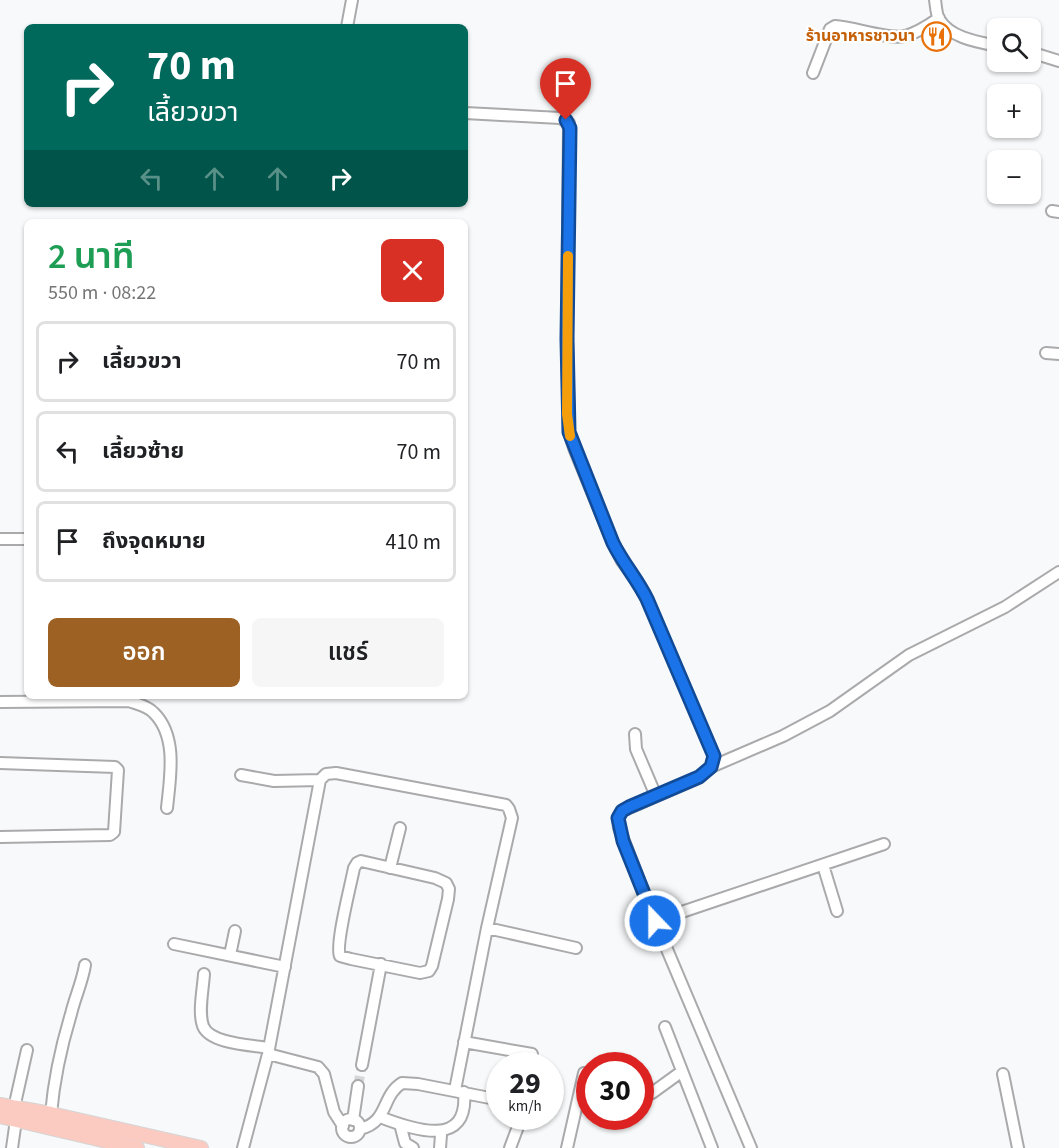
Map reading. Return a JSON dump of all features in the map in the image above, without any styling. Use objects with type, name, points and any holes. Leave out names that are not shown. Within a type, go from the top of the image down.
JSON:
[{"type":"main road","points":[[10,1111],[84,1142],[137,1148]]},
{"type":"main road","points":[[0,1116],[10,1111],[51,1114],[201,1148]]},
{"type":"street","points":[[348,24],[352,0]]},
{"type":"street","points":[[935,0],[939,18],[950,30],[966,39],[987,44]]},
{"type":"street","points":[[813,73],[830,29],[835,26],[904,37],[939,18]]},
{"type":"street","points":[[1041,55],[1059,61]]},
{"type":"street","points":[[468,113],[560,118],[569,123],[567,339],[569,432],[613,543],[647,599],[706,732],[714,756],[711,767]]},
{"type":"street","points":[[1046,353],[1059,354]]},
{"type":"street","points":[[0,539],[24,539]]},
{"type":"street","points":[[752,1148],[655,921],[623,841],[618,818],[622,811],[699,777],[711,767],[783,736],[830,711],[909,655],[1005,607],[1059,572]]},
{"type":"street","points":[[0,702],[129,700],[146,707],[154,713],[163,726],[169,745],[171,763],[167,808]]},
{"type":"street","points":[[635,734],[636,749],[656,796]]},
{"type":"street","points":[[0,763],[115,767],[118,770],[114,832],[112,834],[107,836],[0,837]]},
{"type":"street","points":[[243,1148],[268,1051],[320,780],[326,774],[336,773],[506,805],[510,809],[512,818],[464,1042],[459,1091],[465,1107],[462,1120],[451,1132],[441,1135],[380,1117]]},
{"type":"street","points":[[241,775],[274,782],[320,780]]},
{"type":"street","points":[[390,868],[400,828]]},
{"type":"street","points":[[655,921],[884,844]]},
{"type":"street","points":[[361,861],[390,868],[442,880],[449,889],[435,955],[429,971],[420,973],[340,956],[338,949],[355,865],[361,861]]},
{"type":"street","points":[[824,865],[837,910]]},
{"type":"street","points":[[487,928],[576,948]]},
{"type":"street","points":[[230,955],[235,931]]},
{"type":"street","points":[[174,944],[285,967]]},
{"type":"street","points":[[362,1065],[381,964]]},
{"type":"street","points":[[51,1114],[56,1068],[71,1012],[82,984],[85,965]]},
{"type":"street","points":[[204,974],[201,1012],[206,1031],[213,1037],[318,1067],[324,1074],[334,1112],[343,1126],[349,1143],[357,1135],[358,1086]]},
{"type":"street","points":[[665,1027],[712,1148]]},
{"type":"street","points":[[464,1042],[521,1052]]},
{"type":"street","points":[[12,1148],[10,1111],[27,1050]]},
{"type":"street","points":[[654,1092],[681,1072]]},
{"type":"street","points":[[1003,1074],[1018,1148]]},
{"type":"street","points":[[343,1126],[345,1123],[373,1125],[380,1117],[391,1093],[402,1083],[409,1082],[486,1097]]},
{"type":"street","points":[[567,1148],[576,1108]]},
{"type":"street","points":[[400,1124],[405,1143],[413,1148]]},
{"type":"street","points":[[510,1148],[517,1130]]},
{"type":"street","points":[[440,1148],[441,1135]]},
{"type":"tunnel","points":[[358,1086],[362,1065]]},
{"type":"slow traffic","points":[[568,256],[567,414],[570,436]]},
{"type":"place","name":"ร้านอาหารชาวนา","points":[[936,36]]},
{"type":"route","points":[[566,120],[570,128],[567,339],[569,432],[613,543],[647,599],[713,749],[714,756],[711,767],[699,777],[629,807],[622,811],[618,818],[623,841],[655,921]]}]
